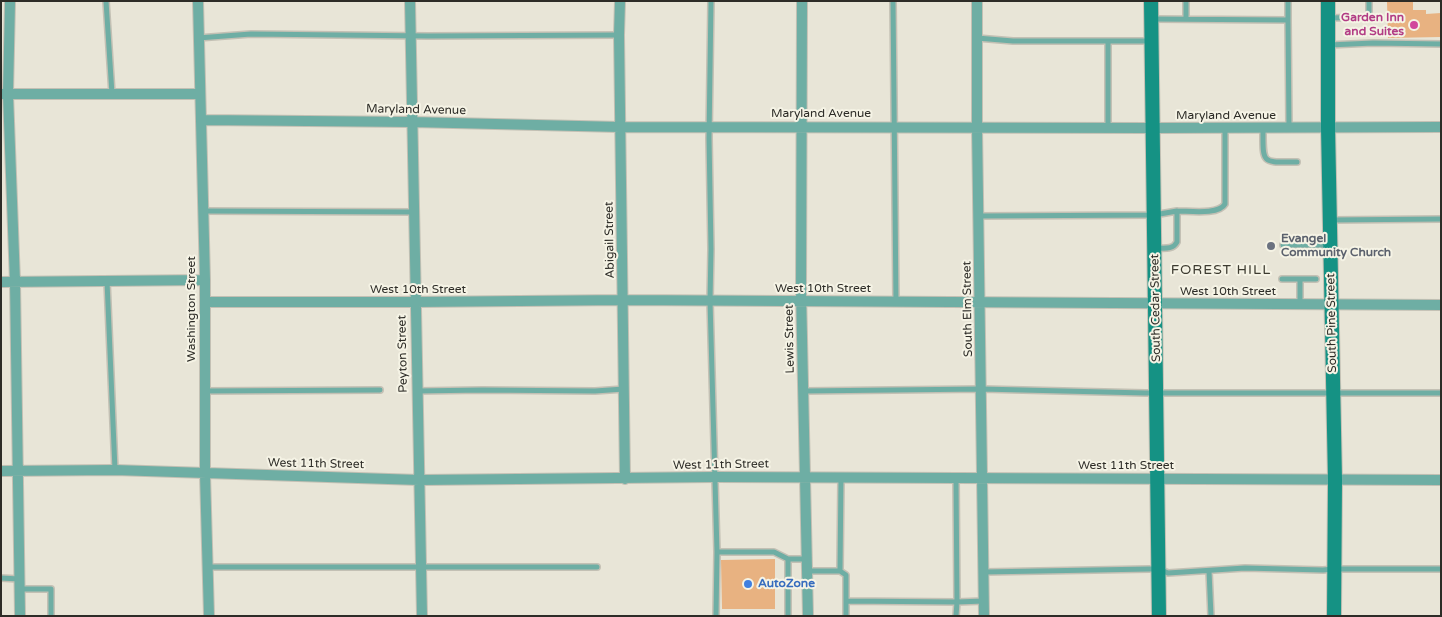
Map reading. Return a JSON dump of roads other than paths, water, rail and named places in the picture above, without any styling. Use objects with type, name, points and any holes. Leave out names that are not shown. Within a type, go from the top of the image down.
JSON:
[{"type":"main road","name":"South Cedar Street","points":[[1152,1],[1159,616]]},
{"type":"main road","name":"South Pine Street","points":[[1328,1],[1328,127],[1335,480],[1334,616]]},
{"type":"street","name":"Washington Street","points":[[198,1],[205,280],[205,474],[209,616]]},
{"type":"street","name":"Peyton Street","points":[[410,1],[416,391],[422,616]]},
{"type":"street","name":"Abigail Street","points":[[620,1],[625,478]]},
{"type":"street","name":"Lewis Street","points":[[802,1],[802,302],[808,616]]},
{"type":"street","name":"South Elm Street","points":[[977,1],[984,616]]},
{"type":"street","points":[[10,2],[5,94],[15,282],[20,616]]},
{"type":"street","points":[[5,94],[200,94]]},
{"type":"street","name":"Maryland Avenue","points":[[202,120],[412,122],[620,127],[1441,127]]},
{"type":"street","points":[[1,282],[205,280]]},
{"type":"street","name":"West 10th Street","points":[[205,302],[623,300],[980,304],[1441,305]]},
{"type":"street","name":"West 11th Street","points":[[1,471],[115,470],[419,480],[716,476],[1441,480]]},
{"type":"lane","points":[[106,1],[112,94]]},
{"type":"lane","points":[[711,1],[709,126],[710,301],[716,476],[716,616]]},
{"type":"lane","points":[[893,1],[896,302]]},
{"type":"lane","points":[[1186,1],[1186,19]]},
{"type":"lane","points":[[1288,1],[1289,128]]},
{"type":"lane","points":[[1328,18],[1369,17],[1369,1]]},
{"type":"lane","points":[[1152,19],[1288,20]]},
{"type":"lane","points":[[198,38],[250,34],[619,36]]},
{"type":"lane","points":[[977,38],[1013,41],[1152,41]]},
{"type":"lane","points":[[1108,42],[1108,128]]},
{"type":"lane","points":[[1328,45],[1372,43],[1441,44]]},
{"type":"lane","points":[[979,216],[1154,215],[1177,211],[1216,211],[1225,204],[1225,128]]},
{"type":"lane","points":[[1263,128],[1263,152],[1265,159],[1269,162],[1297,162]]},
{"type":"lane","points":[[203,211],[413,212]]},
{"type":"lane","points":[[1155,248],[1172,248],[1176,246],[1177,211]]},
{"type":"lane","points":[[1330,220],[1441,219]]},
{"type":"lane","points":[[1282,245],[1330,245]]},
{"type":"lane","points":[[1282,279],[1316,279]]},
{"type":"lane","points":[[1300,279],[1300,305]]},
{"type":"lane","points":[[107,281],[115,470]]},
{"type":"lane","points":[[416,391],[595,391],[624,389]]},
{"type":"lane","points":[[803,391],[982,389],[1156,393],[1441,393]]},
{"type":"lane","points":[[205,391],[380,390]]},
{"type":"lane","points":[[840,571],[841,477]]},
{"type":"lane","points":[[956,477],[956,616]]},
{"type":"lane","points":[[717,552],[774,552],[788,559],[807,559]]},
{"type":"lane","points":[[788,559],[788,616]]},
{"type":"lane","points":[[208,567],[597,567]]},
{"type":"lane","points":[[984,572],[1159,570],[1168,573],[1245,568],[1323,570],[1334,568],[1441,569]]},
{"type":"lane","points":[[1209,570],[1211,616]]},
{"type":"lane","points":[[807,571],[840,571],[846,575],[846,616]]},
{"type":"lane","points":[[1,578],[19,584],[51,589],[51,616]]},
{"type":"lane","points":[[846,601],[984,601]]},
{"type":"place","name":"Garden Inn and Suites","points":[[1414,25]]},
{"type":"place","name":"Evangel Community Church","points":[[1271,246]]},
{"type":"place","name":"AutoZone","points":[[748,584]]},
{"type":"district","name":"FOREST HILL","points":[[1221,270]]}]
